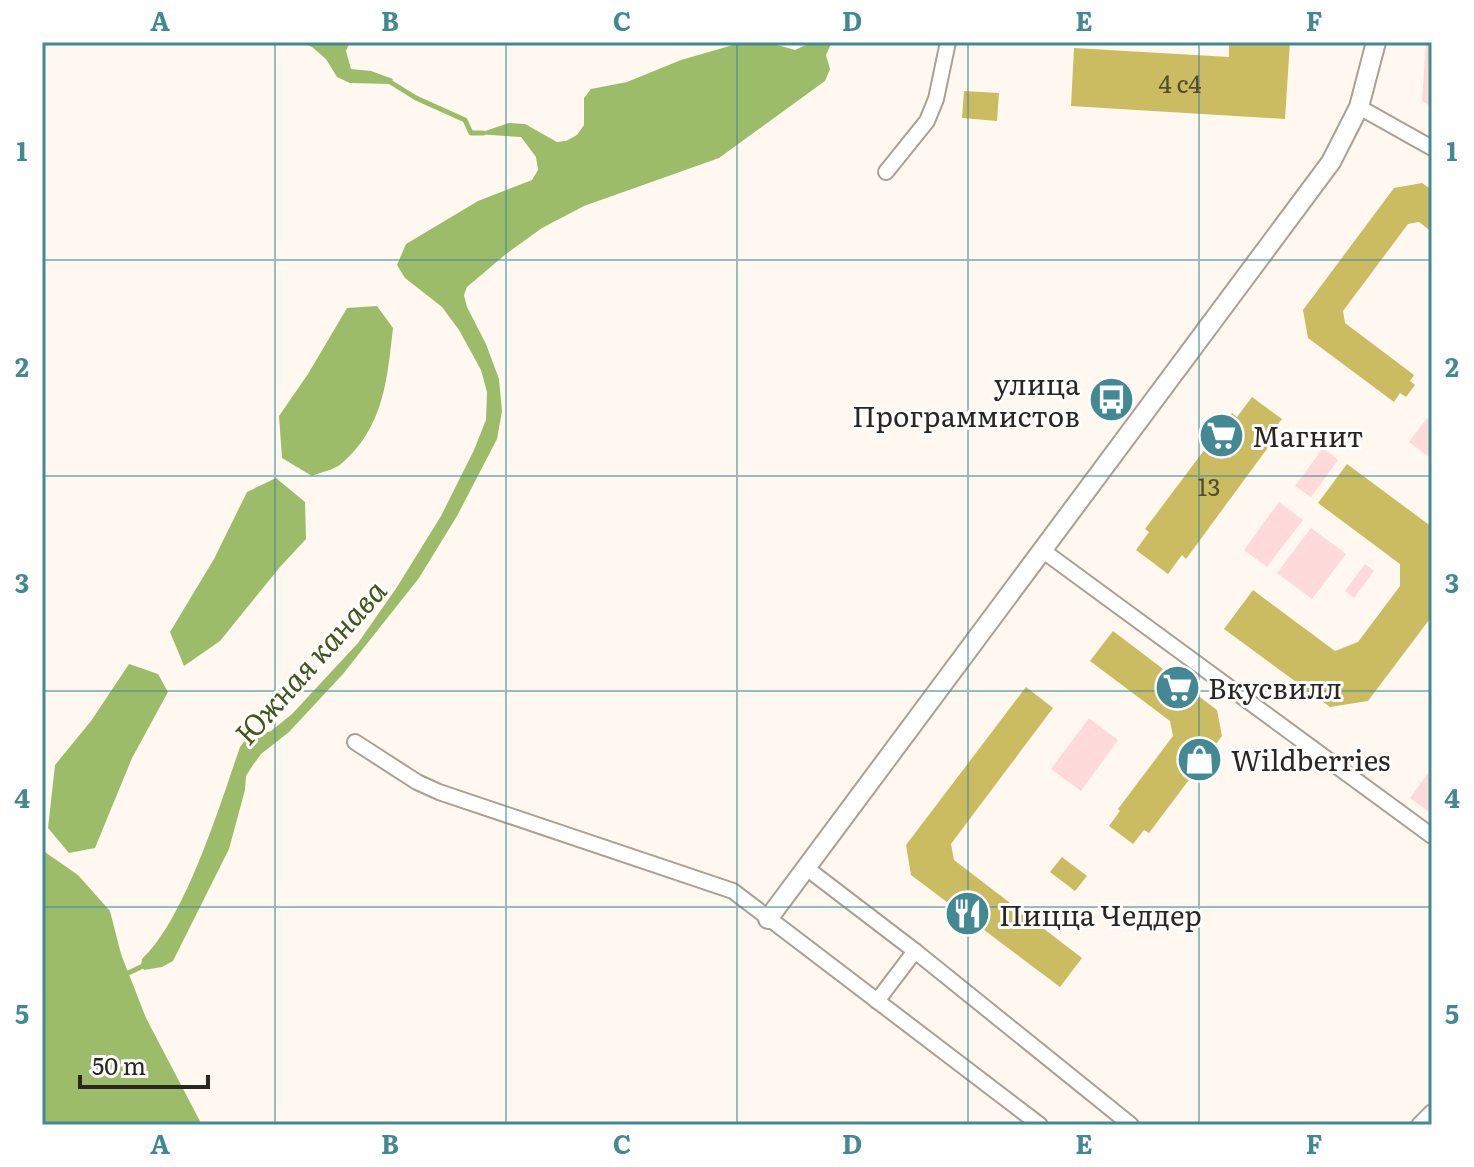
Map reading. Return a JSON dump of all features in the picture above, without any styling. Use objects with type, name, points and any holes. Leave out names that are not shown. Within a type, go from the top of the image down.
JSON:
[{"type":"street","points":[[886,172],[927,121],[936,99],[948,42]]},
{"type":"street","points":[[768,919],[1331,162],[1359,107],[1376,42]]},
{"type":"street","points":[[1359,107],[1432,148]]},
{"type":"street","points":[[1042,550],[1432,836]]},
{"type":"street","points":[[355,742],[417,782],[439,792],[733,891],[1040,1125]]},
{"type":"street","points":[[805,867],[1131,1125]]},
{"type":"street","points":[[877,1001],[915,951]]},
{"type":"street","points":[[1419,1125],[1432,1112]]},
{"type":"shaded area","points":[[300,42],[350,42],[346,51],[351,69],[371,71],[393,79],[390,84],[350,83],[337,77],[326,59],[312,47]]},
{"type":"shaded area","points":[[812,42],[832,42],[826,55],[830,69],[825,81],[719,158],[584,206],[542,228],[467,287],[464,295],[467,307],[499,379],[502,411],[497,439],[457,516],[419,578],[343,674],[253,765],[246,776],[229,849],[173,961],[162,967],[144,970],[142,959],[173,917],[200,860],[240,747],[246,739],[271,731],[292,714],[358,643],[441,516],[486,420],[487,392],[481,370],[459,330],[442,307],[405,278],[397,265],[406,244],[478,201],[532,180],[538,170],[536,157],[521,137],[476,134],[509,123],[525,124],[557,142],[566,141],[577,135],[584,125],[584,98],[591,89],[627,82],[681,60],[740,43],[774,44],[795,50]]},
{"type":"shaded area","points":[[1426,42],[1432,42],[1432,107],[1422,101]]},
{"type":"shaded area","points":[[377,306],[393,328],[385,384],[375,418],[355,450],[341,464],[312,476],[282,458],[279,416],[347,308]]},
{"type":"shaded area","points":[[1427,418],[1432,422],[1432,459],[1409,442]]},
{"type":"shaded area","points":[[1323,448],[1338,460],[1311,497],[1295,486]]},
{"type":"shaded area","points":[[276,478],[305,502],[306,539],[220,641],[184,666],[170,632],[214,559],[247,492]]},
{"type":"shaded area","points":[[1279,502],[1303,520],[1267,567],[1244,550]]},
{"type":"shaded area","points":[[1311,528],[1346,554],[1312,599],[1277,573]]},
{"type":"shaded area","points":[[1365,564],[1374,571],[1354,598],[1345,591]]},
{"type":"shaded area","points":[[129,664],[158,674],[168,692],[132,758],[95,848],[69,853],[48,828],[55,765],[91,721]]},
{"type":"shaded area","points":[[1089,718],[1118,740],[1081,791],[1051,769]]},
{"type":"shaded area","points":[[1432,768],[1432,814],[1410,798]]},
{"type":"shaded area","points":[[42,850],[78,875],[110,911],[121,954],[146,1018],[202,1125],[42,1125]]},
{"type":"building","points":[[1229,42],[1290,42],[1285,119],[1071,106],[1074,48],[1229,57]]},
{"type":"building","points":[[964,91],[999,93],[997,121],[962,118]]},
{"type":"building","points":[[1422,183],[1432,190],[1432,232],[1419,222],[1408,224],[1343,311],[1345,323],[1414,375],[1410,381],[1415,385],[1406,397],[1400,393],[1394,402],[1308,338],[1303,310],[1394,188]]},
{"type":"building","points":[[1252,397],[1282,419],[1268,438],[1272,442],[1186,559],[1182,555],[1168,574],[1136,550],[1149,532],[1145,529],[1232,413],[1237,417]]},
{"type":"building","points":[[1347,464],[1432,527],[1432,616],[1368,701],[1330,707],[1224,629],[1253,590],[1335,651],[1358,642],[1400,586],[1400,564],[1318,503]]},
{"type":"building","points":[[1113,631],[1217,710],[1222,736],[1149,833],[1144,830],[1133,844],[1109,826],[1120,811],[1118,809],[1173,736],[1170,721],[1090,661]]},
{"type":"building","points":[[1026,687],[1053,708],[951,844],[954,860],[1082,958],[1060,987],[911,875],[906,845]]},
{"type":"building","points":[[1062,857],[1087,876],[1075,891],[1050,872]]},
{"type":"waterway","points":[[387,80],[416,98],[465,120],[471,133],[483,133]]},
{"type":"waterway","name":"Южная канава","points":[[122,976],[145,965]]},
{"type":"place","name":"улица Программистов","points":[[1111,399]]},
{"type":"place","name":"Магнит","points":[[1221,435]]},
{"type":"place","name":"Вкусвилл","points":[[1177,687]]},
{"type":"place","name":"Wildberries","points":[[1200,759]]},
{"type":"place","name":"Пицца Чеддер","points":[[968,914]]}]
